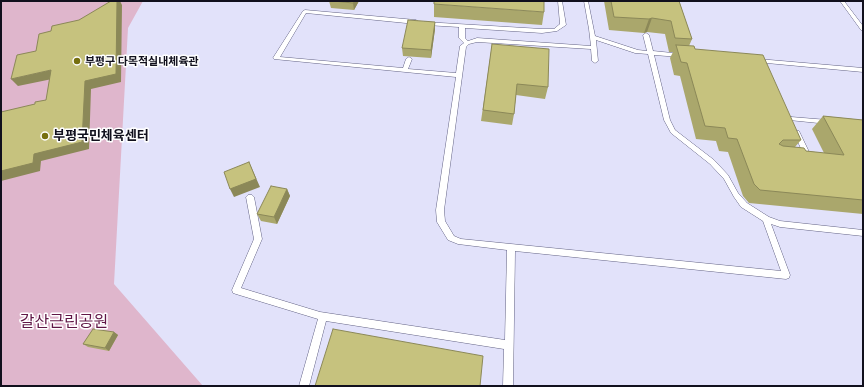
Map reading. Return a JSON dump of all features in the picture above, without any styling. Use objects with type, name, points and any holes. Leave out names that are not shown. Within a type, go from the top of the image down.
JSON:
[{"type":"lane","points":[[458,75],[276,58],[305,11],[339,14],[353,17],[542,31],[555,30],[563,25],[560,1]]},
{"type":"lane","points":[[586,1],[593,37],[595,61]]},
{"type":"lane","points":[[842,1],[863,29]]},
{"type":"lane","points":[[462,26],[462,38],[467,43]]},
{"type":"lane","points":[[646,35],[649,53],[666,120],[673,131],[712,162],[726,177],[736,195],[744,205],[766,219],[780,224],[863,233]]},
{"type":"lane","points":[[593,37],[637,52],[687,56]]},
{"type":"lane","points":[[594,48],[487,40],[467,43],[463,46],[440,210],[441,222],[451,238],[461,242],[786,275],[766,219]]},
{"type":"lane","points":[[405,70],[409,59]]},
{"type":"lane","points":[[749,61],[863,70]]},
{"type":"lane","points":[[764,62],[767,69]]},
{"type":"lane","points":[[787,112],[807,154],[801,158],[796,158]]},
{"type":"lane","points":[[791,119],[834,122]]},
{"type":"lane","points":[[250,197],[258,240],[236,290],[323,317],[509,345]]},
{"type":"lane","points":[[508,386],[511,247]]},
{"type":"lane","points":[[304,386],[323,317]]},
{"type":"green space","name":"갈산근린공원","points":[[1,1],[143,1],[128,28],[114,284],[203,386],[1,386]]},
{"type":"building","points":[[111,1],[117,1],[116,74],[85,81],[82,142],[34,154],[33,163],[1,171],[1,112],[46,100],[51,70],[11,79],[17,55],[36,51],[39,34],[51,31],[52,26],[79,20]]},
{"type":"building","points":[[333,1],[354,1],[353,3]]},
{"type":"building","points":[[434,1],[544,1],[544,12],[434,4]]},
{"type":"building","points":[[611,1],[679,1],[692,39],[675,38],[671,21],[652,18],[614,17]]},
{"type":"building","points":[[408,20],[435,22],[431,50],[402,48]]},
{"type":"building","points":[[492,44],[549,49],[548,87],[517,84],[514,114],[483,110]]},
{"type":"building","points":[[676,45],[694,46],[695,49],[763,55],[801,140],[783,140],[779,144],[783,146],[804,148],[806,151],[844,155],[823,116],[863,120],[863,200],[760,190],[754,184],[737,139],[728,138],[725,128],[705,126],[687,63],[681,62]]},
{"type":"building","points":[[249,162],[256,179],[230,189],[224,172]]},
{"type":"building","points":[[271,186],[287,189],[274,217],[257,214]]},
{"type":"building","points":[[93,329],[114,332],[105,348],[83,344]]},
{"type":"building","points":[[333,329],[483,356],[480,386],[315,386]]},
{"type":"place","name":"부평구 다목적실내체육관","points":[[77,61]]},
{"type":"place","name":"부평국민체육센터","points":[[45,136]]}]
